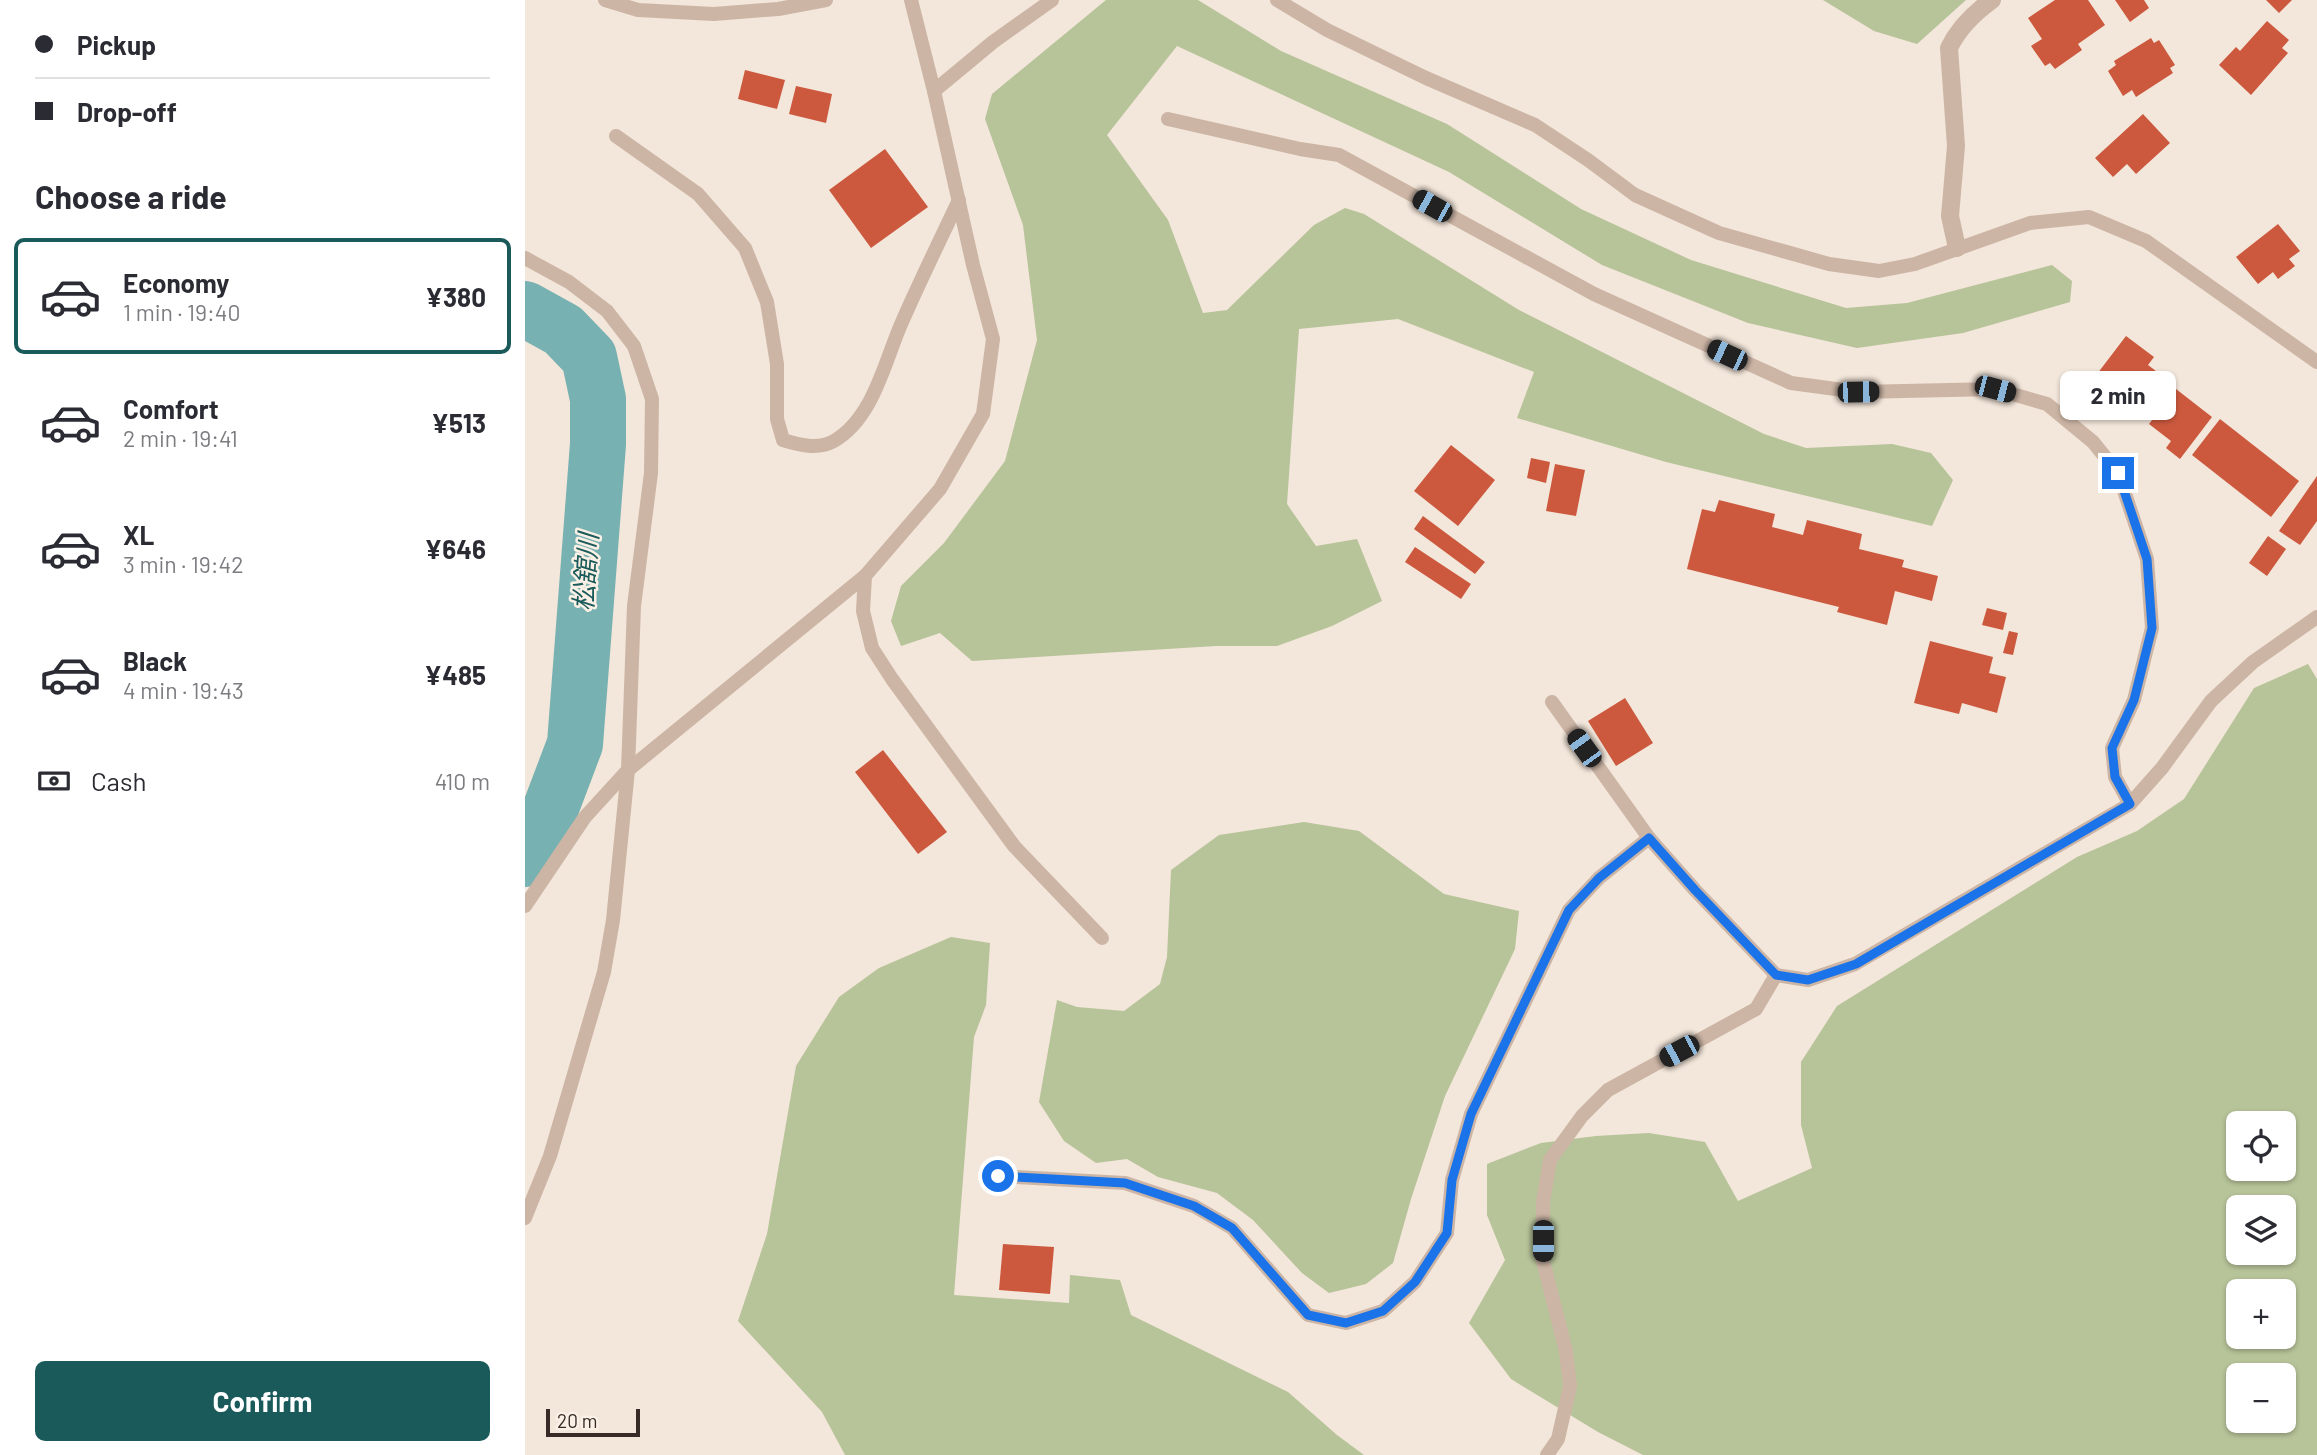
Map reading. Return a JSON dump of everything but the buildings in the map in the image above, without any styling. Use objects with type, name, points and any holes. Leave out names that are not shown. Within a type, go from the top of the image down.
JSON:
[{"type":"street","points":[[1957,248],[1950,216],[1957,146],[1949,48],[1955,35],[1975,12],[1992,0]]},
{"type":"lane","points":[[605,0],[638,10],[714,14],[778,9],[826,0]]},
{"type":"lane","points":[[726,0],[739,11]]},
{"type":"lane","points":[[525,906],[585,817],[628,770],[865,576],[940,489],[983,414],[993,339],[911,0]]},
{"type":"lane","points":[[934,91],[993,42],[1052,0]]},
{"type":"lane","points":[[1277,0],[1327,30],[1426,78],[1535,125],[1635,195],[1719,233],[1829,264],[1879,271],[1915,264],[2030,223],[2089,217],[2146,241],[2317,362]]},
{"type":"lane","points":[[1168,119],[1300,149],[1339,155],[1594,294],[1791,383],[1858,392],[1995,389],[2047,404],[2093,442],[2118,473],[2147,559],[2152,628],[2134,700],[2112,748],[2115,777],[2130,804]]},
{"type":"lane","points":[[616,136],[698,194],[745,248],[767,302],[777,363],[777,419],[783,440],[805,447],[833,442],[857,421],[884,371],[900,325],[959,200]]},
{"type":"lane","points":[[525,258],[569,282],[607,311],[634,346],[652,399],[651,473],[634,606],[628,770],[613,920],[604,972],[550,1156],[525,1218]]},
{"type":"lane","points":[[865,576],[863,611],[872,648],[892,679],[1014,846],[1102,938]]},
{"type":"lane","points":[[1552,702],[1649,838],[1695,890],[1776,975],[1808,980],[1856,964],[2130,804],[2162,768],[2211,701],[2253,663],[2317,617]]},
{"type":"lane","points":[[998,1176],[1125,1183],[1194,1206],[1232,1228],[1308,1315],[1346,1323],[1383,1311],[1415,1282],[1447,1233],[1452,1180],[1471,1114],[1569,910],[1599,878],[1649,838]]},
{"type":"lane","points":[[1547,1455],[1558,1439],[1570,1386],[1566,1351],[1543,1261],[1542,1202],[1551,1160],[1583,1116],[1608,1090],[1756,1009],[1776,975]]},
{"type":"green space","points":[[1106,0],[1198,0],[1281,51],[1447,124],[1581,209],[1691,260],[1846,308],[1907,303],[2052,265],[2072,281],[2070,302],[1963,333],[1857,348],[1748,323],[1602,265],[1449,172],[1177,46],[1107,135],[1168,220],[1203,313],[1227,310],[1314,225],[1345,208],[1364,214],[1519,310],[1764,434],[1806,448],[1892,444],[1931,453],[1953,480],[1932,526],[1666,462],[1517,418],[1534,372],[1398,319],[1299,329],[1287,504],[1316,546],[1357,539],[1382,601],[1332,626],[1277,646],[1216,646],[972,661],[940,633],[901,646],[891,621],[901,586],[944,543],[1005,461],[1037,340],[1023,225],[985,119],[992,94]]},
{"type":"green space","points":[[1823,0],[1966,0],[1917,44],[1874,31]]},
{"type":"green space","points":[[2308,664],[2317,679],[2317,1455],[1643,1455],[1598,1432],[1511,1379],[1469,1323],[1505,1260],[1487,1215],[1487,1164],[1541,1143],[1649,1133],[1705,1142],[1738,1201],[1812,1168],[1801,1125],[1801,1062],[1837,1006],[2077,857],[2137,831],[2184,799],[2254,688]]},
{"type":"green space","points":[[1304,822],[1359,831],[1444,894],[1519,911],[1515,949],[1445,1096],[1393,1263],[1366,1284],[1329,1293],[1302,1273],[1253,1220],[1217,1193],[1158,1177],[1127,1159],[1096,1163],[1064,1141],[1039,1102],[1057,1000],[1077,1007],[1124,1011],[1160,984],[1167,957],[1171,870],[1219,835]]},
{"type":"green space","points":[[951,937],[990,943],[986,1005],[974,1037],[954,1295],[1069,1303],[1070,1275],[1120,1280],[1131,1315],[1288,1392],[1364,1455],[845,1455],[822,1412],[738,1321],[767,1234],[796,1066],[839,997],[879,968]]},
{"type":"waterway","name":"松舘川","points":[[525,309],[563,330],[589,357],[598,399],[598,444],[575,744],[544,826],[525,859]]},
{"type":"route","points":[[998,1176],[1125,1183],[1194,1206],[1232,1228],[1308,1315],[1346,1323],[1383,1311],[1415,1282],[1447,1233],[1452,1180],[1471,1114],[1569,910],[1599,878],[1649,838],[1776,975],[1808,980],[1856,964],[2130,804],[2115,777],[2112,748],[2134,700],[2152,628],[2147,559],[2118,473]]}]
